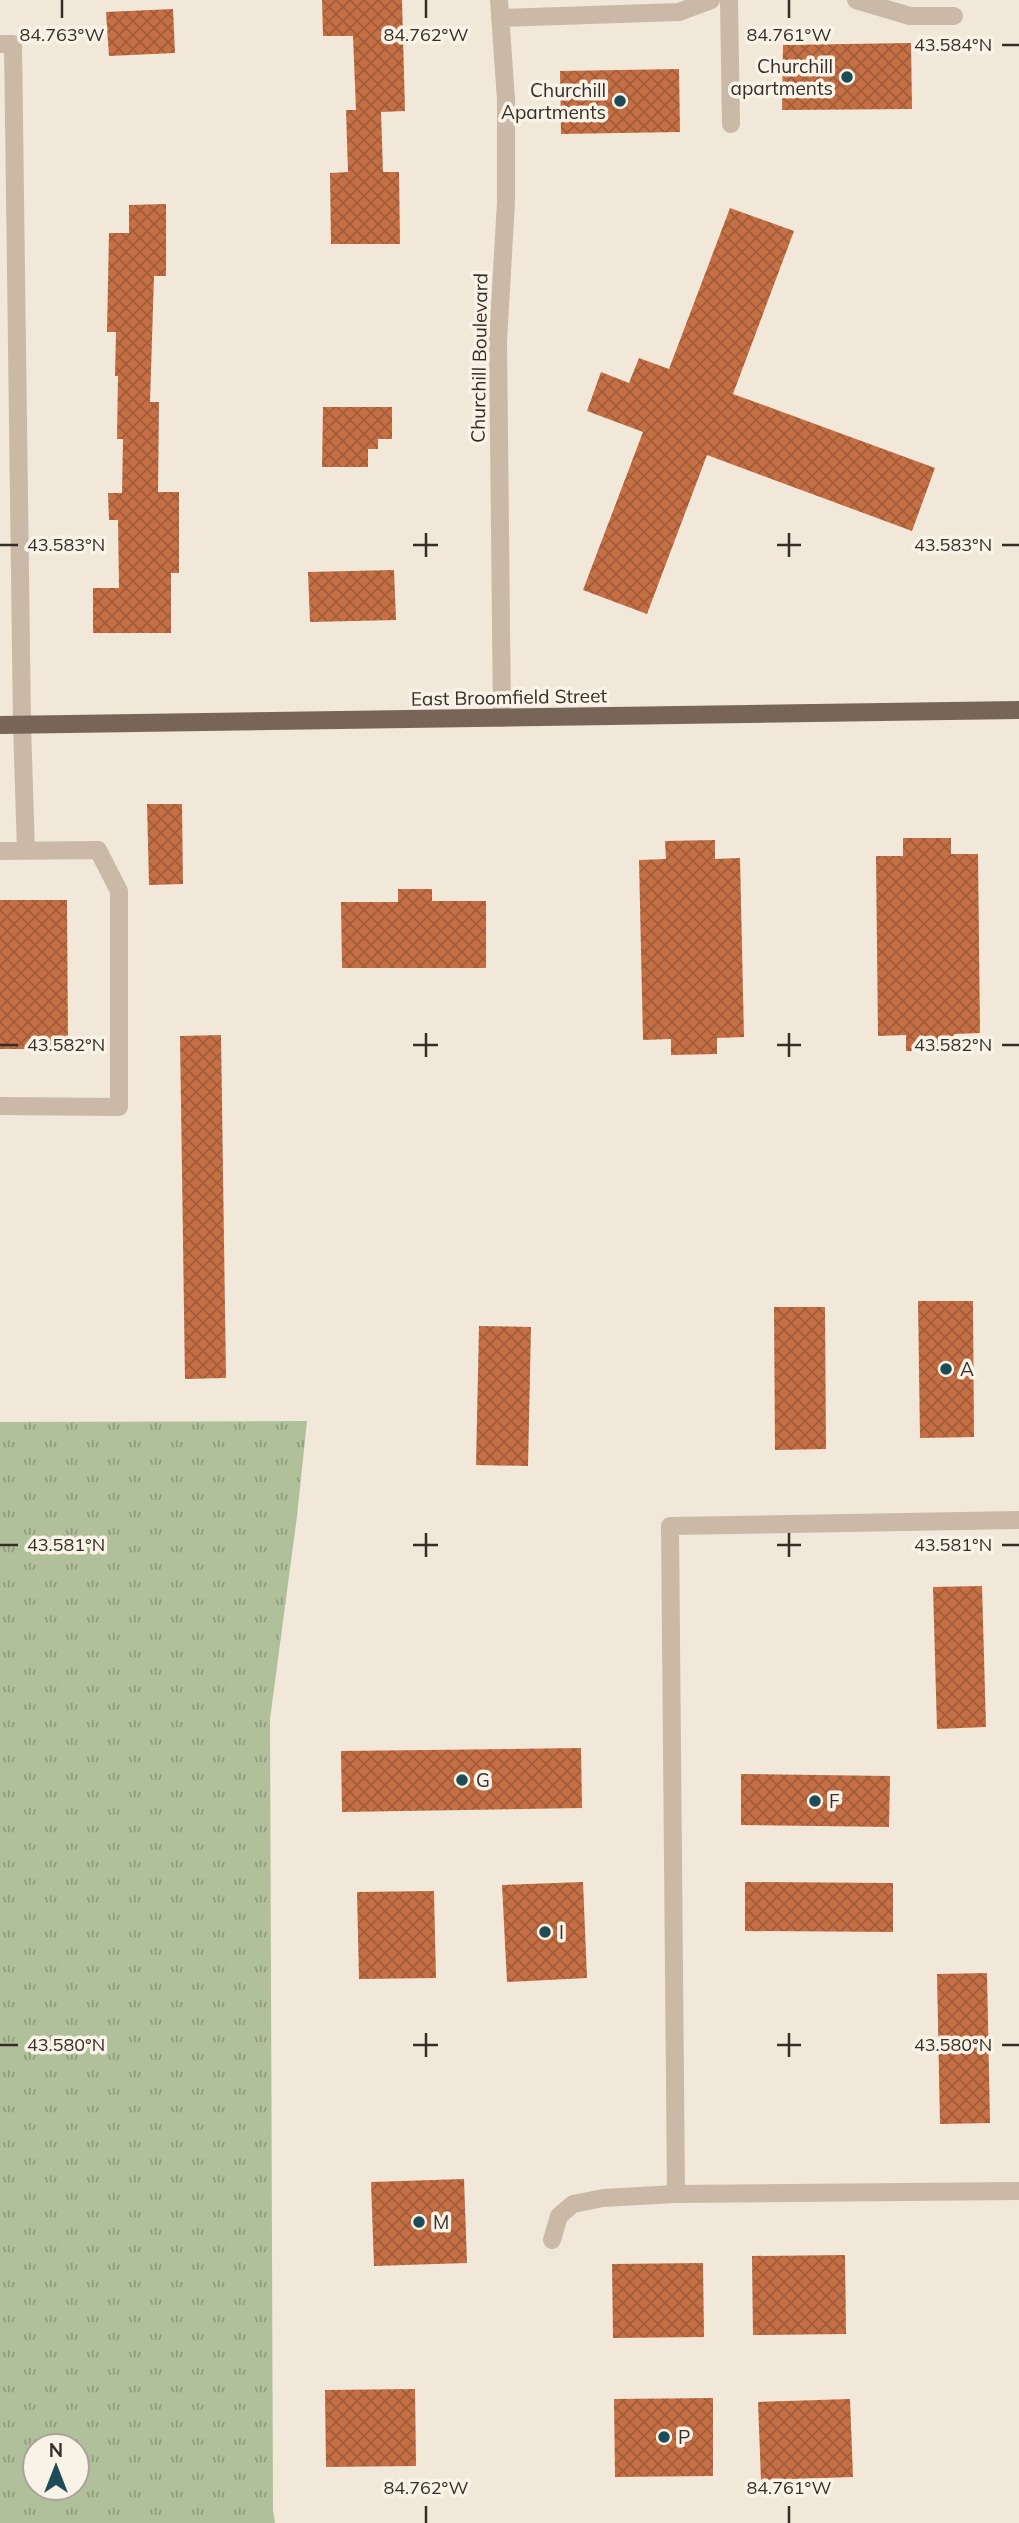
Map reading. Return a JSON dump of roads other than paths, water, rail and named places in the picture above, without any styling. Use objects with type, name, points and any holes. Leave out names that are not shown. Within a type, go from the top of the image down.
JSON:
[{"type":"main road","name":"East Broomfield Street","points":[[0,725],[1019,710]]},
{"type":"street","points":[[500,9],[679,12],[711,0]]},
{"type":"street","points":[[729,0],[730,124]]},
{"type":"street","points":[[856,0],[910,16],[954,16]]},
{"type":"street","name":"Churchill Boulevard","points":[[500,9],[506,99],[506,202],[498,341],[502,718]]},
{"type":"street","points":[[6,44],[26,851]]},
{"type":"street","points":[[0,851],[98,850],[119,891],[119,1107],[0,1106]]},
{"type":"street","points":[[676,2194],[670,1526],[1019,1520]]},
{"type":"street","points":[[552,2239],[559,2216],[573,2204],[603,2197],[1019,2191]]},
{"type":"place","name":"Churchill apartments","points":[[847,77]]},
{"type":"place","name":"Churchill Apartments","points":[[620,101]]},
{"type":"place","name":"A","points":[[946,1369]]},
{"type":"place","name":"G","points":[[462,1780]]},
{"type":"place","name":"F","points":[[815,1801]]},
{"type":"place","name":"I","points":[[545,1932]]},
{"type":"place","name":"M","points":[[419,2222]]},
{"type":"place","name":"P","points":[[664,2437]]}]
